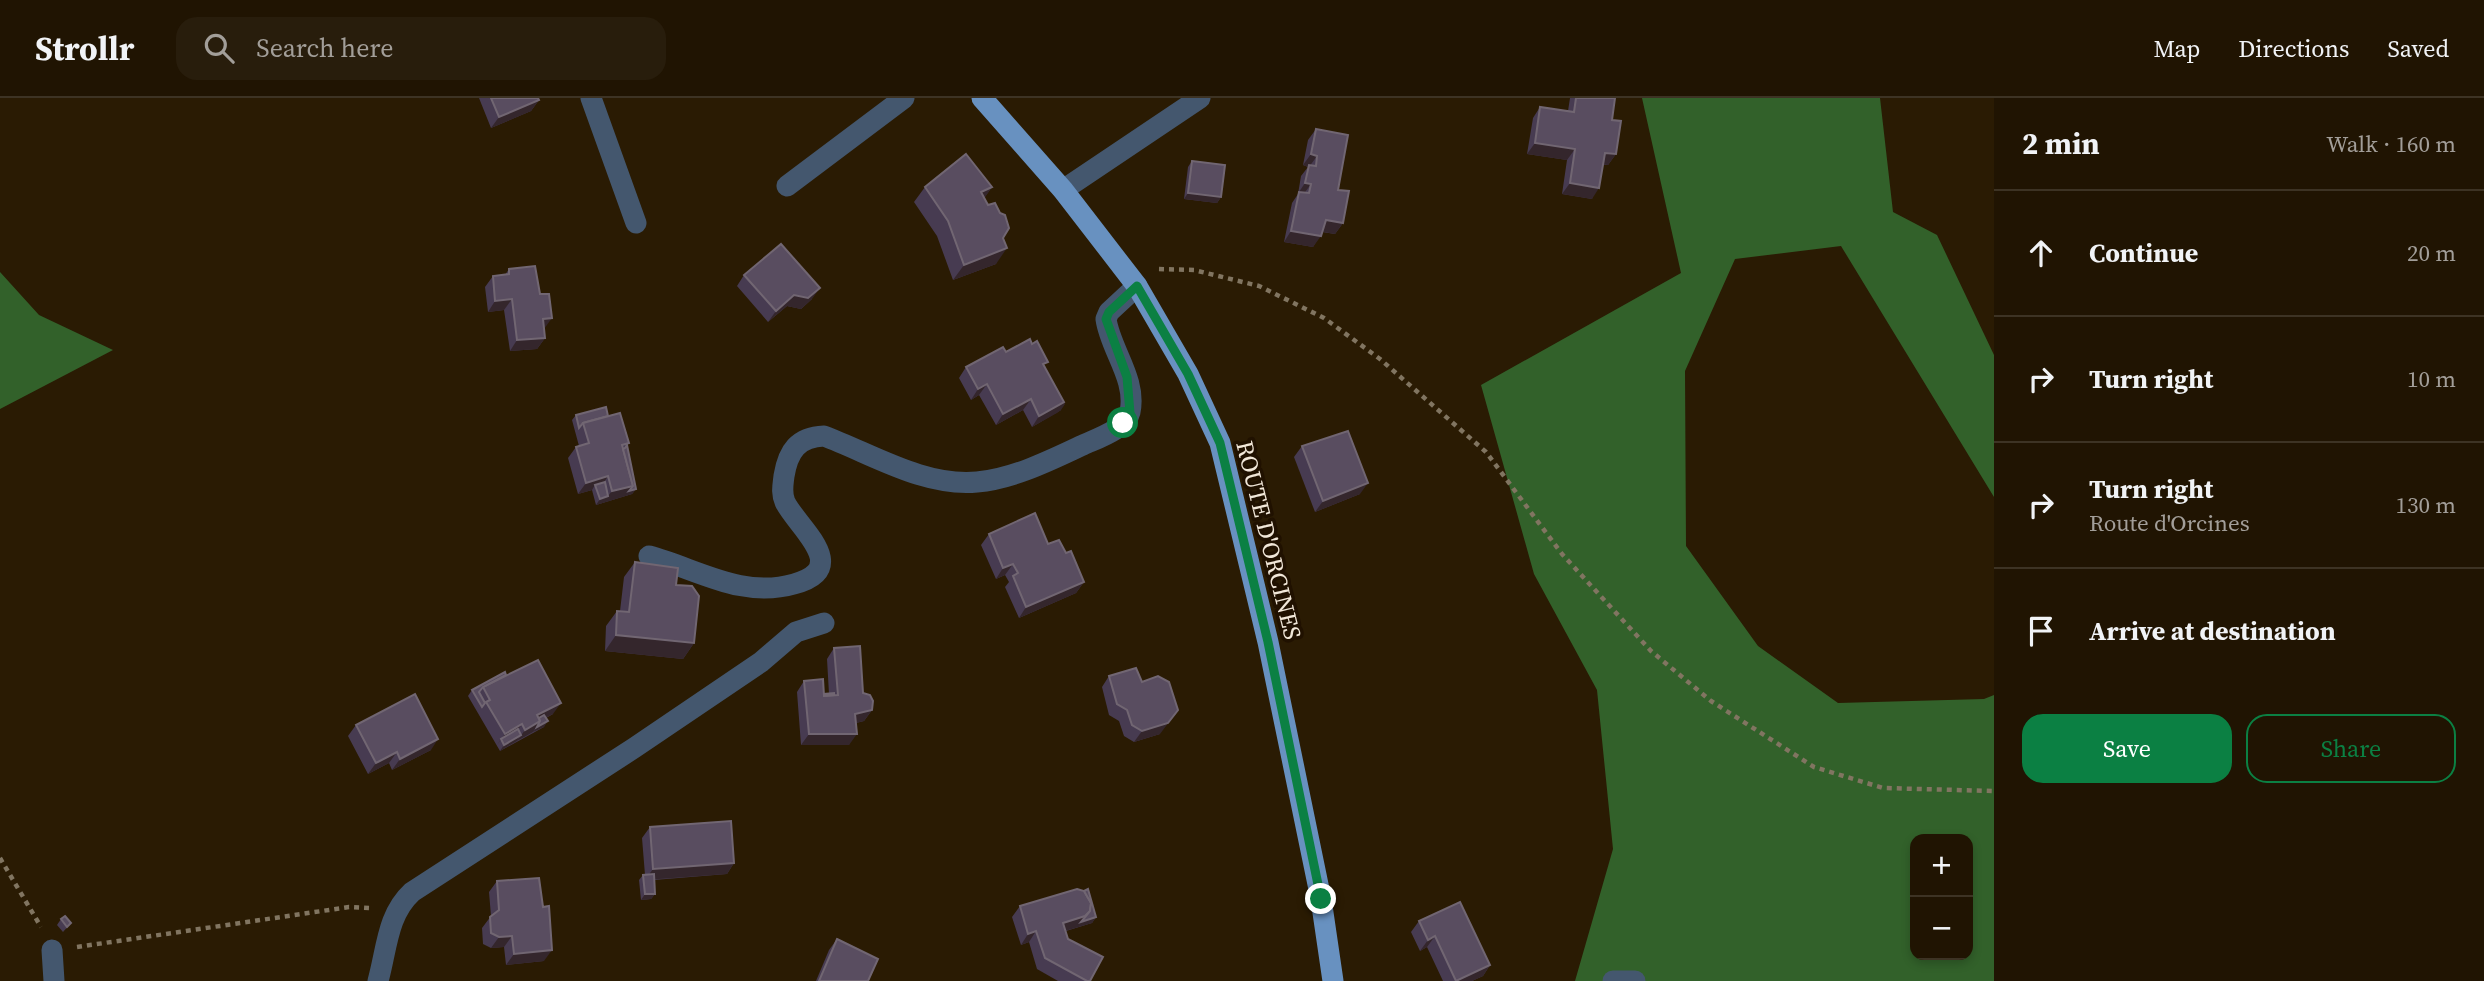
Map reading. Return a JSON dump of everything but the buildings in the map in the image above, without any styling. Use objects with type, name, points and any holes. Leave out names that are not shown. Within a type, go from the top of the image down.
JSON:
[{"type":"main road","name":"ROUTE D'ORCINES","points":[[982,98],[1063,190],[1134,282],[1188,374],[1220,443],[1268,642],[1321,899],[1333,981]]},
{"type":"street","points":[[591,98],[636,223]]},
{"type":"street","points":[[787,186],[904,98]]},
{"type":"street","points":[[1063,190],[1200,98]]},
{"type":"street","points":[[649,556],[737,586],[777,588],[808,579],[820,562],[818,545],[786,503],[782,489],[787,458],[793,449],[811,436],[824,436],[918,474],[948,481],[977,482],[1033,466],[1108,433],[1130,413],[1130,398],[1127,377],[1106,319],[1134,282]]},
{"type":"street","points":[[378,981],[394,914],[412,892],[634,748],[761,662],[796,632],[824,623]]},
{"type":"street","points":[[52,950],[54,981]]},
{"type":"street","points":[[1613,981],[1635,981]]},
{"type":"path","points":[[1134,282],[1164,268],[1225,275],[1259,286],[1324,318],[1380,359],[1486,452],[1562,554],[1651,651],[1711,701],[1814,767],[1883,788],[1994,791]]},
{"type":"path","points":[[0,858],[29,903],[52,950],[349,908],[394,914]]},
{"type":"green space","points":[[1642,98],[1880,98],[1893,212],[1937,235],[1994,355],[1994,497],[1841,246],[1735,259],[1685,371],[1686,546],[1758,646],[1838,703],[1984,699],[1994,695],[1994,981],[1575,981],[1613,849],[1597,690],[1534,574],[1481,385],[1681,273]]},
{"type":"green space","points":[[0,272],[39,315],[113,350],[0,409]]},
{"type":"route","points":[[1123,423],[1130,413],[1127,377],[1106,319],[1117,303],[1137,286],[1156,313],[1220,443],[1268,642],[1321,899]]}]
